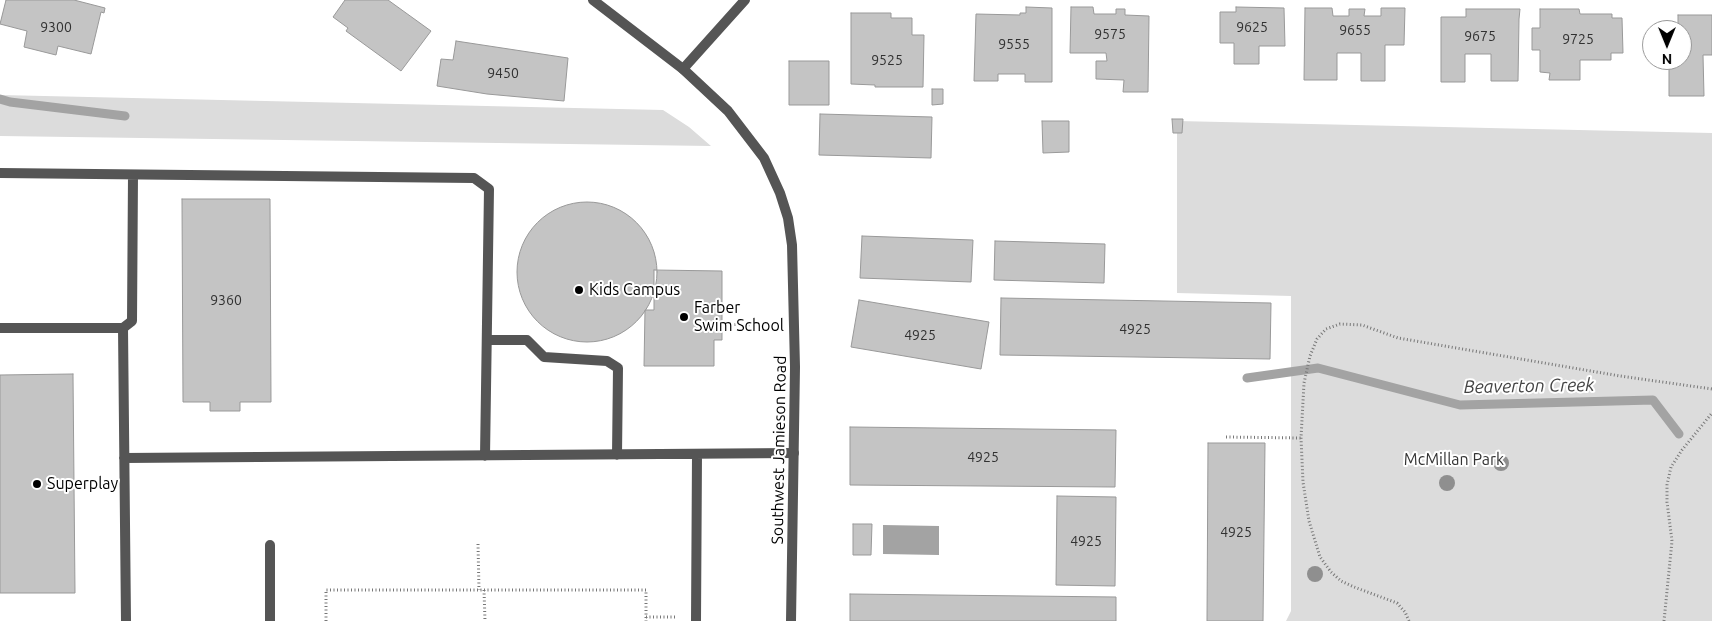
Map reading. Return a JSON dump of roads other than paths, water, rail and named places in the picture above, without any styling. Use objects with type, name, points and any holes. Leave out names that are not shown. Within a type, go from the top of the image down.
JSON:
[{"type":"street","name":"Southwest Jamieson Road","points":[[593,0],[683,69],[728,111],[764,158],[780,193],[788,218],[792,245],[794,318],[791,621]]},
{"type":"street","points":[[683,69],[745,0]]},
{"type":"street","points":[[0,173],[474,178],[489,189],[485,456]]},
{"type":"street","points":[[0,328],[123,328],[132,321],[133,175]]},
{"type":"street","points":[[123,328],[126,621]]},
{"type":"street","points":[[487,340],[527,340],[544,357],[607,361],[618,368],[617,455]]},
{"type":"street","points":[[124,458],[794,453]]},
{"type":"street","points":[[696,619],[698,454]]},
{"type":"street","points":[[270,546],[270,621]]},
{"type":"waterway","name":"Beaverton Creek","points":[[0,99],[10,102],[125,116]]},
{"type":"waterway","name":"Beaverton Creek","points":[[1247,378],[1318,368],[1460,405],[1653,400],[1679,434]]},
{"type":"place","name":"Kids Campus","points":[[579,290]]},
{"type":"place","name":"Farber Swim School","points":[[684,317]]},
{"type":"place","name":"Superplay","points":[[37,484]]},
{"type":"park label","name":"McMillan Park","points":[[1454,460]]}]
